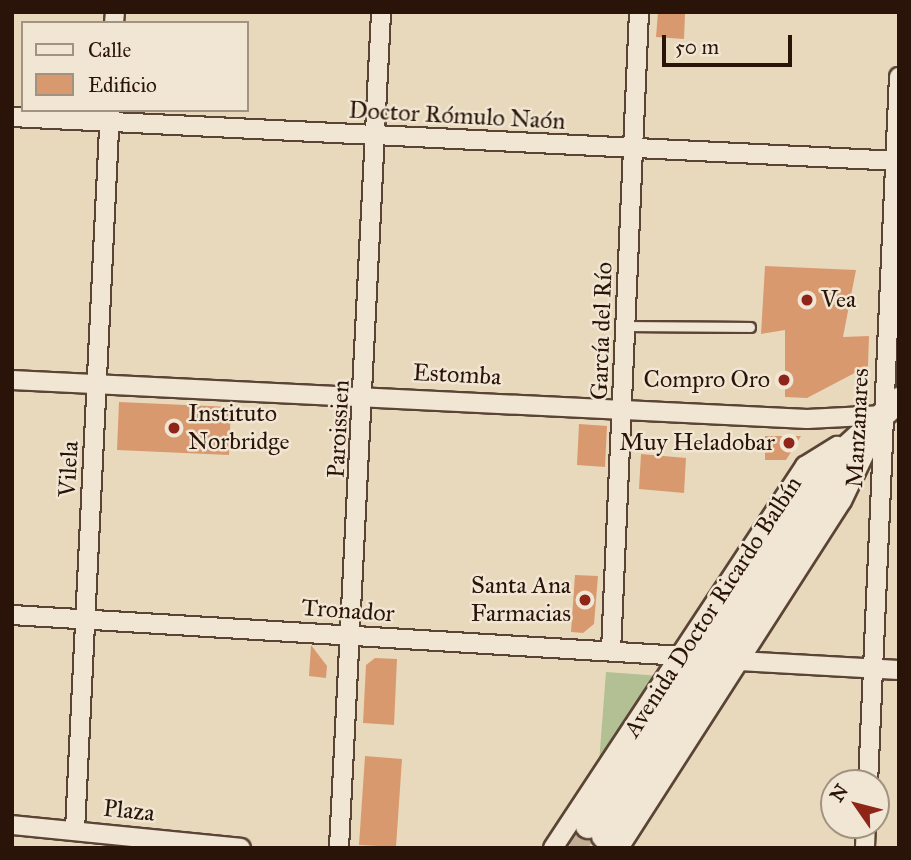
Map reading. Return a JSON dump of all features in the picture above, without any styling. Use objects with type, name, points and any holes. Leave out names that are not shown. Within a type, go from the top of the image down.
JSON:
[{"type":"main road","points":[[595,834],[895,410]]},
{"type":"street","name":"Paroissien","points":[[339,848],[349,636],[366,396],[381,12]]},
{"type":"street","name":"García del Río","points":[[611,652],[624,410],[639,12]]},
{"type":"street","name":"Manzanares","points":[[869,769],[895,410],[899,77]]},
{"type":"street","name":"Doctor Rómulo Naón","points":[[12,117],[109,116],[375,137],[897,161]]},
{"type":"street","name":"Vilela","points":[[75,830],[109,116]]},
{"type":"street","name":"Estomba","points":[[12,380],[807,419],[895,410]]},
{"type":"street","name":"Avenida Doctor Ricardo Balbín","points":[[595,834],[682,656],[805,466],[895,410]]},
{"type":"street","name":"Avenida Doctor Ricardo Balbín","points":[[553,848],[595,834],[740,661],[842,501],[895,410]]},
{"type":"street","name":"Tronador","points":[[12,615],[682,656]]},
{"type":"street","points":[[740,661],[899,670]]},
{"type":"street","name":"Plaza","points":[[12,825],[241,848]]},
{"type":"street","points":[[572,848],[595,834]]},
{"type":"lane","points":[[627,326],[750,327]]},
{"type":"green space","points":[[606,672],[661,676],[598,776]]},
{"type":"building","points":[[658,12],[685,14],[684,39],[656,37]]},
{"type":"building","points":[[765,266],[856,270],[843,337],[869,336],[868,366],[807,398],[785,397],[785,330],[761,334]]},
{"type":"building","name":"Instituto Norbridge","points":[[119,402],[231,407],[229,455],[117,450]]},
{"type":"building","points":[[579,424],[607,426],[605,467],[577,465]]},
{"type":"building","points":[[765,436],[801,436],[786,460],[765,460]]},
{"type":"building","points":[[641,454],[686,458],[684,493],[639,489]]},
{"type":"building","name":"Santa Ana Farmacias","points":[[575,575],[598,576],[594,624],[583,633],[571,632]]},
{"type":"building","points":[[311,645],[327,666],[326,678],[309,676]]},
{"type":"building","points":[[375,658],[397,659],[394,725],[363,723],[366,665]]},
{"type":"building","points":[[365,756],[402,759],[396,847],[359,845]]},
{"type":"tunnel","points":[[574,848],[588,826]]},
{"type":"place","name":"Vea","points":[[807,300]]},
{"type":"place","name":"Compro Oro","points":[[784,380]]},
{"type":"place","name":"Instituto Norbridge","points":[[174,428]]},
{"type":"place","name":"Muy Heladobar","points":[[789,443]]},
{"type":"place","name":"Santa Ana Farmacias","points":[[585,600]]}]
